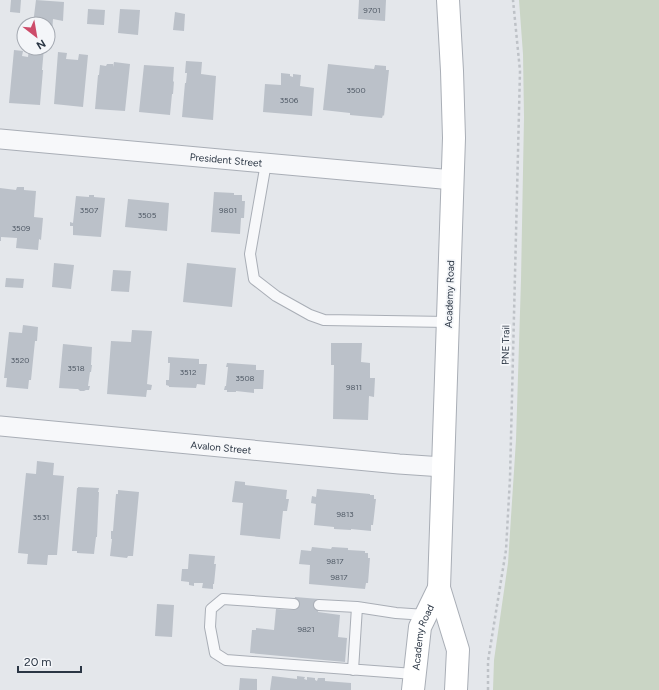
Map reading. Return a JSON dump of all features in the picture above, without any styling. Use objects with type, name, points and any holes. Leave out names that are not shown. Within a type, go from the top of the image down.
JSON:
[{"type":"main road","name":"Academy Road","points":[[448,0],[454,138],[439,588],[458,650],[456,690]]},
{"type":"main road","name":"Academy Road","points":[[414,682],[420,627],[439,588]]},
{"type":"street","name":"President Street","points":[[0,139],[453,180]]},
{"type":"street","name":"Avalon Street","points":[[0,426],[391,464],[443,467]]},
{"type":"lane","points":[[266,163],[250,254],[254,279],[276,296],[310,315],[324,320],[448,322]]},
{"type":"lane","points":[[294,604],[223,599],[211,609],[210,627],[215,652],[226,660],[353,670],[414,682]]},
{"type":"lane","points":[[319,606],[357,607],[426,615]]},
{"type":"lane","points":[[353,670],[357,607]]},
{"type":"path","name":"PNE Trail","points":[[488,690],[488,661],[506,550],[510,478],[520,71],[513,0]]},
{"type":"green space","points":[[519,0],[659,0],[659,690],[493,690],[494,660],[508,563],[516,440],[524,117],[523,54]]},
{"type":"building","points":[[11,0],[21,0],[20,13],[10,12]]},
{"type":"building","points":[[36,0],[64,2],[63,21],[56,20],[56,16],[34,16]]},
{"type":"building","points":[[359,0],[386,0],[385,21],[358,19]]},
{"type":"building","points":[[88,9],[105,10],[104,25],[87,24]]},
{"type":"building","points":[[120,9],[140,10],[138,35],[118,33]]},
{"type":"building","points":[[175,12],[185,14],[184,31],[173,30]]},
{"type":"building","points":[[14,50],[16,50],[16,56],[43,56],[40,105],[9,103]]},
{"type":"building","points":[[58,52],[67,53],[66,59],[78,60],[79,54],[88,55],[83,107],[54,104]]},
{"type":"building","points":[[186,61],[202,62],[201,74],[216,76],[213,120],[182,117],[187,73],[185,73]]},
{"type":"building","points":[[114,62],[130,64],[125,111],[95,109],[100,65],[106,66],[107,64],[113,64],[113,67]]},
{"type":"building","points":[[328,64],[374,69],[375,65],[386,66],[386,70],[389,70],[384,116],[383,115],[382,118],[350,115],[350,113],[323,110]]},
{"type":"building","points":[[144,65],[174,67],[173,94],[170,115],[139,112]]},
{"type":"building","points":[[281,73],[290,74],[290,76],[293,77],[293,74],[301,75],[300,86],[314,88],[312,116],[263,112],[265,84],[281,85]]},
{"type":"building","points":[[17,187],[24,187],[24,190],[36,191],[34,217],[43,218],[41,240],[39,239],[38,250],[16,248],[17,238],[1,237],[0,241],[0,188],[16,190]]},
{"type":"building","points":[[214,192],[242,195],[242,201],[245,201],[244,218],[241,218],[240,234],[211,232]]},
{"type":"building","points":[[89,195],[105,198],[101,237],[73,235],[73,226],[70,226],[70,222],[73,223],[76,196],[89,197]]},
{"type":"building","points":[[128,199],[169,203],[167,231],[125,227]]},
{"type":"building","points":[[54,263],[74,265],[71,289],[52,287]]},
{"type":"building","points":[[187,263],[236,268],[232,307],[183,302]]},
{"type":"building","points":[[113,270],[131,271],[129,292],[111,291]]},
{"type":"building","points":[[6,278],[24,279],[23,288],[5,287]]},
{"type":"building","points":[[23,325],[38,327],[31,380],[29,380],[28,389],[6,387],[7,378],[4,378],[9,332],[22,333]]},
{"type":"building","points":[[132,330],[152,331],[147,384],[152,385],[151,390],[147,390],[146,397],[107,394],[111,341],[131,342]]},
{"type":"building","points":[[331,343],[362,343],[361,362],[370,363],[370,378],[375,378],[374,397],[369,396],[368,420],[333,419],[334,365],[331,365]]},
{"type":"building","points":[[63,344],[92,347],[92,365],[88,386],[90,386],[89,390],[80,391],[78,389],[59,388]]},
{"type":"building","points":[[168,357],[199,359],[199,364],[207,364],[205,385],[197,384],[196,388],[169,387],[166,385],[166,380],[169,380],[170,363],[168,363]]},
{"type":"building","points":[[227,363],[256,365],[256,370],[264,370],[263,389],[254,389],[254,393],[236,391],[227,392],[227,390],[224,390],[226,386]]},
{"type":"building","points":[[37,461],[54,463],[53,475],[64,476],[57,555],[48,555],[47,565],[27,564],[28,554],[18,553],[26,473],[36,474]]},
{"type":"building","points":[[235,481],[245,482],[245,485],[287,490],[286,499],[289,499],[287,511],[283,511],[280,539],[240,535],[243,503],[232,502]]},
{"type":"building","points":[[78,487],[99,488],[97,537],[94,554],[77,553],[77,551],[72,551]]},
{"type":"building","points":[[317,489],[374,495],[374,499],[376,499],[371,531],[334,529],[334,527],[314,525],[316,504],[311,503],[312,496],[316,497]]},
{"type":"building","points":[[118,490],[139,492],[133,556],[128,556],[127,558],[110,556],[112,539],[111,531],[113,531],[116,494],[118,494]]},
{"type":"building","points":[[312,547],[331,549],[332,547],[348,548],[348,550],[365,551],[365,553],[368,553],[368,558],[370,558],[368,583],[366,583],[365,589],[309,584],[310,565],[299,564],[301,550],[311,551]]},
{"type":"building","points":[[189,554],[215,556],[214,564],[216,564],[213,589],[202,588],[203,583],[194,583],[194,586],[189,585],[189,582],[181,581],[182,569],[188,569]]},
{"type":"building","points":[[295,597],[319,599],[318,612],[340,615],[338,637],[347,638],[345,662],[250,653],[252,630],[256,630],[256,628],[274,630],[276,609],[293,610]]},
{"type":"building","points":[[157,604],[174,605],[172,637],[155,636]]},
{"type":"building","points":[[272,676],[297,679],[297,676],[305,677],[304,679],[307,680],[307,677],[315,678],[317,681],[318,678],[325,678],[325,681],[351,683],[351,690],[270,690]]},
{"type":"building","points":[[240,678],[257,679],[257,690],[239,690]]}]
